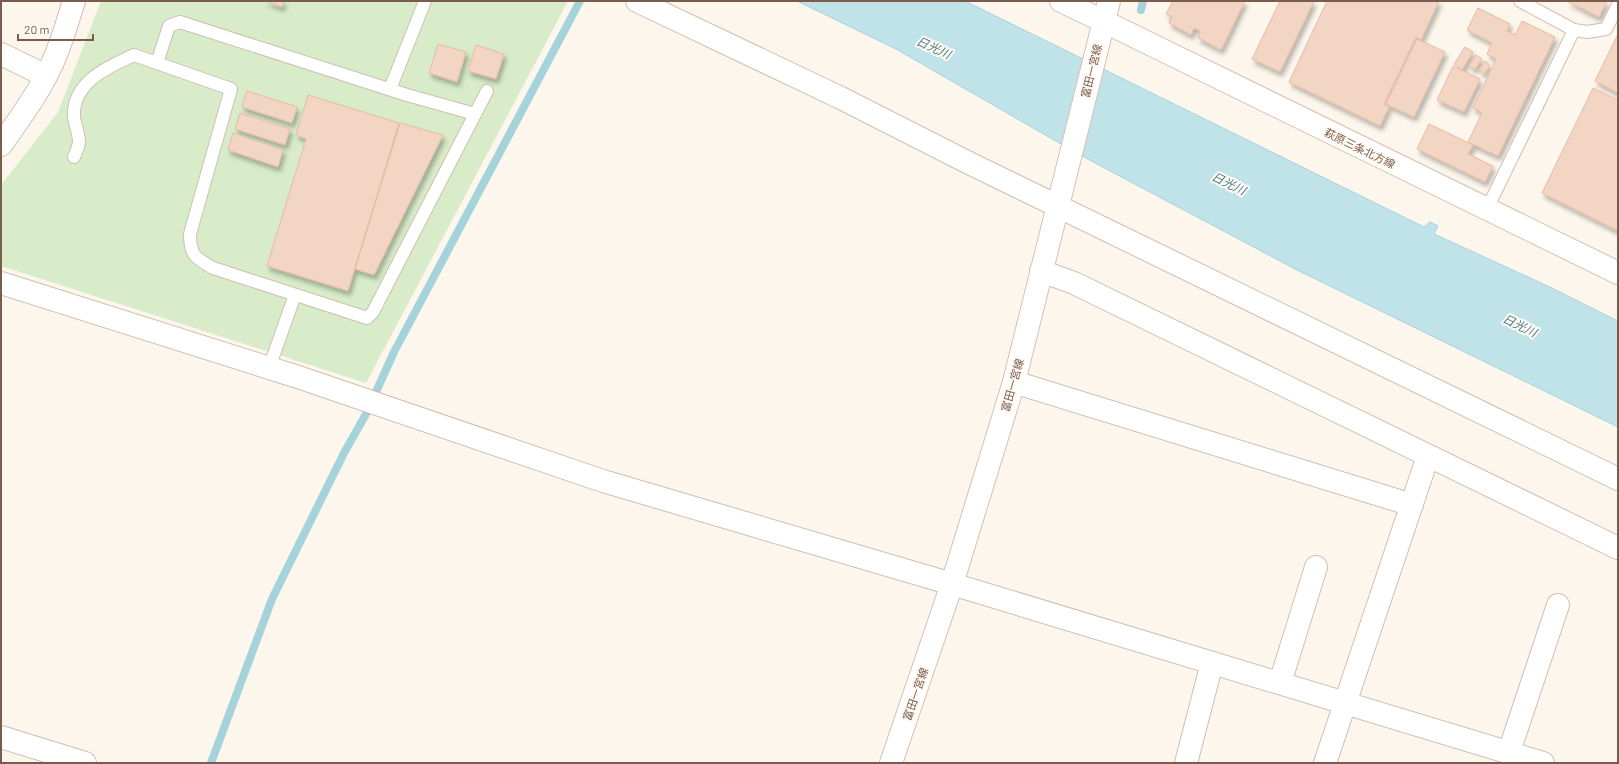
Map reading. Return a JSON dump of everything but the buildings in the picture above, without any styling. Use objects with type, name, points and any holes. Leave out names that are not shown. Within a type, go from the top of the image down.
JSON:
[{"type":"street","points":[[1,144],[30,103],[46,76],[57,52],[74,1]]},
{"type":"street","points":[[637,1],[841,98],[969,163],[1060,196],[1618,479]]},
{"type":"street","name":"萩原三条北方線","points":[[1061,1],[1104,19],[1487,209],[1618,272]]},
{"type":"street","name":"富田一宮線","points":[[891,763],[952,584],[1014,382],[1104,19]]},
{"type":"street","points":[[1,54],[46,76]]},
{"type":"street","points":[[1041,270],[1081,286],[1618,548]]},
{"type":"street","points":[[1,284],[269,368],[603,481],[1346,702],[1543,763]]},
{"type":"street","points":[[1014,382],[1412,505]]},
{"type":"street","points":[[1325,763],[1428,456]]},
{"type":"street","points":[[1280,683],[1316,567]]},
{"type":"street","points":[[1509,752],[1558,605]]},
{"type":"street","points":[[1186,763],[1212,663]]},
{"type":"street","points":[[1,737],[85,763]]},
{"type":"lane","points":[[390,89],[425,1]]},
{"type":"lane","points":[[1520,1],[1574,30],[1587,32],[1606,29],[1618,5]]},
{"type":"lane","points":[[157,63],[169,26],[180,22],[390,89],[475,114]]},
{"type":"lane","points":[[1487,209],[1574,30]]},
{"type":"lane","points":[[74,156],[79,142],[74,116],[76,102],[84,86],[106,67],[134,55],[231,89],[190,234],[190,249],[199,260],[213,268],[367,318],[374,312],[487,91]]},
{"type":"lane","points":[[269,368],[295,295]]},
{"type":"green space","points":[[101,1],[568,1],[366,383],[1,266],[1,185],[58,112]]},
{"type":"water","name":"日光川","points":[[797,1],[965,1],[1424,227],[1430,222],[1438,226],[1434,234],[1552,288],[1618,321],[1618,427],[1297,270],[1080,155],[896,49]]},
{"type":"waterway","points":[[211,763],[272,599],[344,453],[366,414],[394,352],[580,1]]},
{"type":"waterway","points":[[1141,10],[1143,1]]}]
